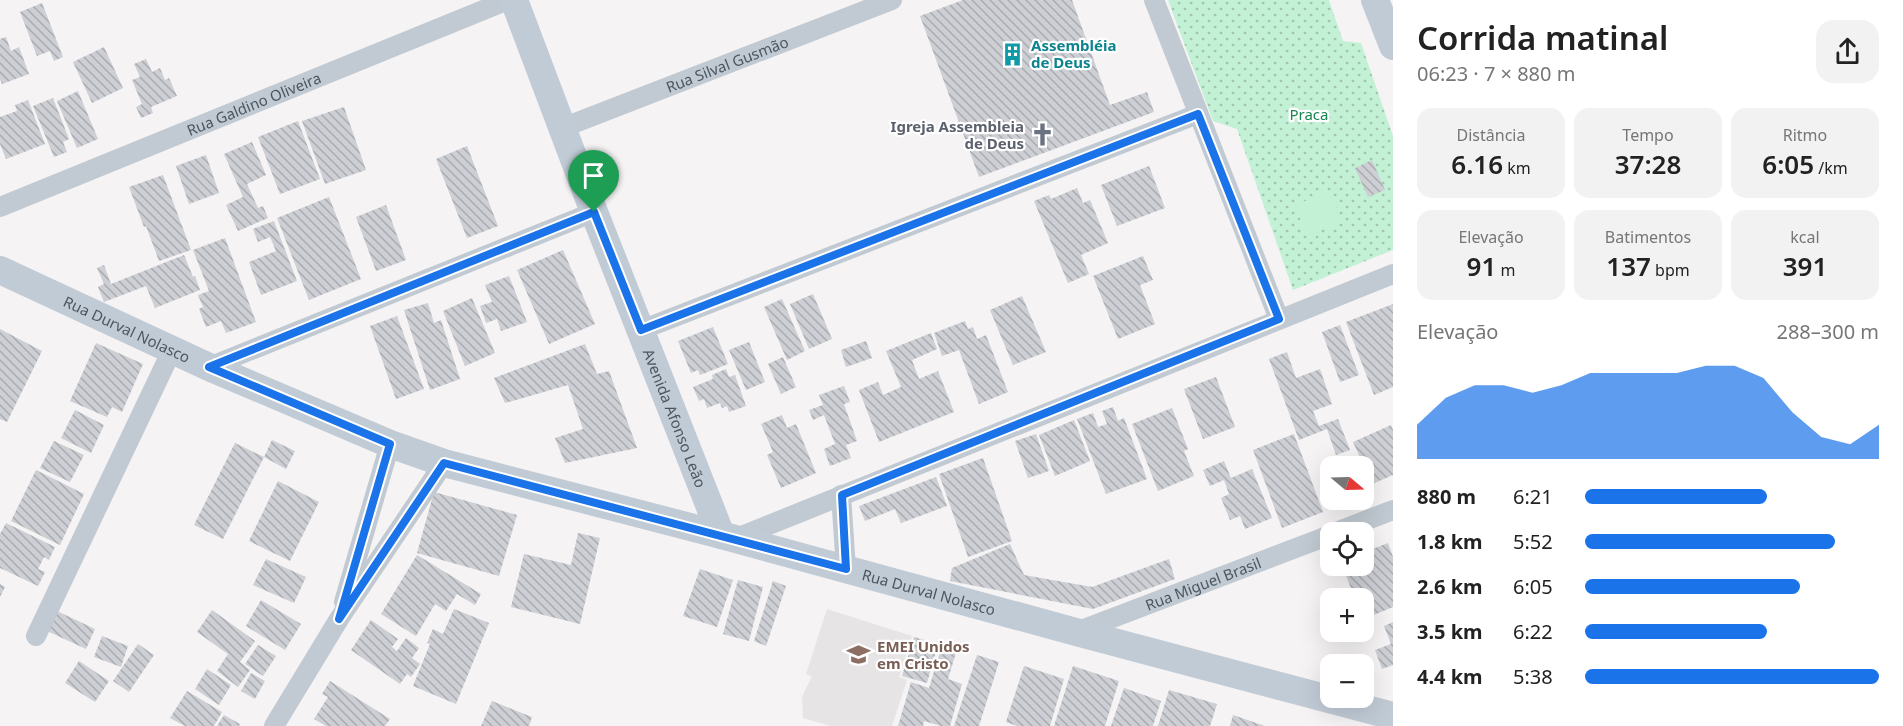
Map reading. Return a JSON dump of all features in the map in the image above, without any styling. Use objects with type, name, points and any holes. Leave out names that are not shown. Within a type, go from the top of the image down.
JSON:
[{"type":"street","name":"Rua Galdino Oliveira","points":[[0,207],[508,0]]},
{"type":"street","name":"Avenida Afonso Leão","points":[[514,0],[594,212],[727,537]]},
{"type":"street","name":"Rua Silval Gusmão","points":[[562,128],[892,0]]},
{"type":"street","points":[[1155,0],[1279,319]]},
{"type":"street","points":[[1375,0],[1393,46]]},
{"type":"street","points":[[641,330],[1198,114]]},
{"type":"street","points":[[209,367],[594,212]]},
{"type":"street","name":"Rua Durval Nolasco","points":[[0,270],[209,367],[390,444],[444,463],[1393,716]]},
{"type":"street","points":[[727,537],[842,495],[1393,274]]},
{"type":"street","points":[[36,636],[172,350]]},
{"type":"street","points":[[339,619],[390,444]]},
{"type":"street","points":[[274,726],[339,619],[444,463]]},
{"type":"street","points":[[842,495],[846,569]]},
{"type":"street","points":[[1362,522],[1393,510]]},
{"type":"street","name":"Rua Miguel Brasil","points":[[1076,633],[1320,539]]},
{"type":"shaded area","name":"EMEI Unidos em Cristo","points":[[827,609],[912,636],[899,677],[907,680],[892,726],[831,726],[803,718],[802,697],[812,676],[806,674]]},
{"type":"green space","name":"Praca","points":[[1168,0],[1329,0],[1343,41],[1361,43],[1393,136],[1393,250],[1293,290],[1237,129],[1213,121]]},
{"type":"green space","points":[[1330,191],[1342,222],[1307,236],[1295,205]]},
{"type":"building","name":"Assembléia de Deus","points":[[963,0],[1072,0],[1110,105],[1147,92],[1154,112],[979,177],[920,16]]},
{"type":"building","points":[[42,3],[63,57],[54,61],[50,51],[37,56],[20,12]]},
{"type":"building","points":[[6,37],[11,51],[19,47],[29,74],[2,84],[0,39]]},
{"type":"building","points":[[104,47],[123,88],[92,103],[73,62]]},
{"type":"building","points":[[146,59],[152,72],[160,68],[165,80],[169,78],[177,96],[151,107],[153,113],[141,118],[136,107],[142,104],[132,80],[140,77],[134,64]]},
{"type":"building","points":[[78,91],[98,139],[77,148],[57,101]]},
{"type":"building","points":[[53,98],[69,139],[63,142],[67,152],[54,157],[33,106]]},
{"type":"building","points":[[28,100],[45,144],[6,159],[0,144],[0,117],[17,111],[15,105]]},
{"type":"building","points":[[344,107],[366,170],[325,184],[302,121]]},
{"type":"building","points":[[298,121],[320,179],[280,194],[258,137]]},
{"type":"building","points":[[252,142],[266,175],[247,184],[258,208],[263,206],[268,218],[238,231],[226,205],[243,197],[224,154]]},
{"type":"building","points":[[467,146],[498,226],[467,238],[436,159]]},
{"type":"building","points":[[206,155],[219,193],[189,204],[176,166]]},
{"type":"building","points":[[1372,160],[1385,190],[1368,197],[1355,168]]},
{"type":"building","points":[[1149,166],[1165,208],[1117,226],[1101,185]]},
{"type":"building","points":[[163,175],[191,250],[159,261],[129,187]]},
{"type":"building","points":[[1077,188],[1083,203],[1090,200],[1108,243],[1081,255],[1089,274],[1068,283],[1034,201],[1049,195],[1051,199]]},
{"type":"building","points":[[329,197],[361,279],[309,300],[277,218]]},
{"type":"building","points":[[386,205],[406,260],[376,271],[356,217]]},
{"type":"building","points":[[274,221],[297,281],[261,295],[249,262],[276,251],[270,237],[258,242],[253,229]]},
{"type":"building","points":[[225,238],[256,322],[226,333],[221,321],[206,327],[199,309],[203,307],[198,295],[209,291],[193,250]]},
{"type":"building","points":[[563,250],[595,324],[549,344],[517,270]]},
{"type":"building","points":[[184,255],[200,290],[155,308],[146,286],[104,302],[98,287],[104,284],[97,268],[104,265],[111,284]]},
{"type":"building","points":[[1143,256],[1153,280],[1140,285],[1155,324],[1118,339],[1093,276]]},
{"type":"building","points":[[509,276],[527,322],[501,331],[497,319],[486,323],[480,306],[492,302],[485,285]]},
{"type":"building","points":[[813,294],[832,339],[809,349],[790,304]]},
{"type":"building","points":[[1022,296],[1046,352],[1013,365],[990,310]]},
{"type":"building","points":[[472,298],[495,353],[465,366],[443,311]]},
{"type":"building","points":[[782,299],[805,351],[787,360],[764,307]]},
{"type":"building","points":[[428,303],[434,323],[441,320],[460,379],[430,390],[404,310]]},
{"type":"building","points":[[1393,304],[1393,387],[1374,395],[1346,322]]},
{"type":"building","points":[[397,316],[424,389],[396,399],[370,326]]},
{"type":"building","points":[[965,321],[968,329],[973,327],[977,339],[986,335],[1008,392],[979,404],[959,350],[942,356],[934,333]]},
{"type":"building","points":[[1340,325],[1359,375],[1340,382],[1322,332]]},
{"type":"building","points":[[713,327],[728,364],[700,375],[698,370],[691,373],[678,341]]},
{"type":"building","points":[[0,329],[42,351],[7,422],[0,419]]},
{"type":"building","points":[[931,333],[937,349],[912,360],[919,379],[938,371],[954,412],[879,442],[859,390],[878,382],[883,395],[901,387],[886,351]]},
{"type":"building","points":[[866,341],[872,358],[846,367],[841,350]]},
{"type":"building","points":[[749,342],[765,382],[746,390],[729,350]]},
{"type":"building","points":[[96,343],[143,364],[122,412],[112,407],[107,417],[70,401]]},
{"type":"building","points":[[585,344],[597,374],[609,371],[637,448],[565,463],[555,438],[583,429],[568,385],[505,403],[494,378]]},
{"type":"building","points":[[1287,352],[1296,378],[1320,369],[1332,404],[1313,411],[1319,426],[1338,419],[1350,450],[1336,455],[1327,429],[1299,440],[1269,359]]},
{"type":"building","points":[[783,357],[796,387],[781,394],[768,364]]},
{"type":"building","points":[[726,369],[729,377],[735,375],[746,406],[729,412],[727,406],[722,408],[720,403],[707,408],[704,399],[699,401],[693,387],[713,379],[712,375]]},
{"type":"building","points":[[1216,377],[1235,427],[1203,439],[1184,389]]},
{"type":"building","points":[[844,386],[850,402],[844,404],[857,441],[846,445],[851,458],[830,466],[824,449],[835,444],[824,415],[813,420],[809,410],[823,405],[819,395]]},
{"type":"building","points":[[1113,407],[1118,421],[1124,418],[1147,479],[1106,494],[1077,419],[1093,413],[1098,427],[1107,424],[1102,411]]},
{"type":"building","points":[[1172,408],[1188,449],[1184,451],[1194,476],[1158,491],[1132,424]]},
{"type":"building","points":[[75,410],[104,425],[91,453],[61,438]]},
{"type":"building","points":[[782,415],[787,428],[796,424],[816,473],[781,488],[767,455],[773,452],[761,424]]},
{"type":"building","points":[[1074,420],[1090,461],[1055,476],[1039,435]]},
{"type":"building","points":[[1391,425],[1393,475],[1374,483],[1374,456],[1359,456],[1353,442]]},
{"type":"building","points":[[1036,434],[1049,471],[1028,478],[1015,441]]},
{"type":"building","points":[[1294,434],[1320,504],[1320,510],[1323,512],[1282,528],[1253,450]]},
{"type":"building","points":[[272,440],[295,451],[286,469],[264,457]]},
{"type":"building","points":[[54,441],[84,455],[70,482],[40,468]]},
{"type":"building","points":[[235,443],[264,457],[223,539],[194,525]]},
{"type":"building","points":[[983,458],[1012,541],[968,557],[939,474]]},
{"type":"building","points":[[1224,461],[1231,478],[1252,469],[1272,518],[1245,529],[1240,516],[1230,520],[1221,498],[1229,494],[1224,480],[1210,486],[1203,470]]},
{"type":"building","points":[[36,470],[84,494],[60,545],[11,521]]},
{"type":"building","points":[[936,477],[947,506],[901,523],[895,509],[865,521],[859,506]]},
{"type":"building","points":[[278,481],[319,502],[290,561],[249,541]]},
{"type":"building","points":[[434,492],[517,515],[499,576],[417,553]]},
{"type":"building","points":[[6,523],[55,547],[49,560],[44,557],[38,569],[45,572],[38,586],[0,568],[0,534]]},
{"type":"building","points":[[578,533],[600,538],[580,624],[511,607],[524,554],[571,565]]},
{"type":"building","points":[[1388,543],[1393,557],[1393,607],[1374,615],[1374,588],[1351,588],[1346,576],[1374,576],[1374,548]]},
{"type":"building","points":[[1010,544],[1024,575],[1092,587],[1169,559],[1175,579],[1093,609],[950,581],[952,568]]},
{"type":"building","points":[[417,555],[481,594],[475,605],[457,594],[446,611],[435,604],[416,636],[381,614]]},
{"type":"building","points":[[266,559],[306,577],[294,603],[253,585]]},
{"type":"building","points":[[700,569],[733,580],[717,627],[683,616]]},
{"type":"building","points":[[738,580],[763,587],[749,641],[723,634]]},
{"type":"building","points":[[773,581],[786,586],[766,646],[754,641]]},
{"type":"building","points":[[0,584],[5,587],[0,597]]},
{"type":"building","points":[[261,600],[301,624],[285,650],[246,626]]},
{"type":"building","points":[[454,609],[489,623],[456,704],[413,686],[430,644],[427,643],[433,629],[443,634]]},
{"type":"building","points":[[212,610],[255,641],[240,662],[250,670],[238,687],[217,671],[228,654],[197,632]]},
{"type":"building","points":[[57,611],[95,629],[86,649],[47,631]]},
{"type":"building","points":[[371,620],[398,639],[392,647],[397,651],[406,638],[419,648],[412,658],[420,664],[411,677],[407,674],[400,684],[351,650]]},
{"type":"building","points":[[1393,622],[1393,665],[1382,669],[1375,650],[1391,644],[1384,626]]},
{"type":"building","points":[[102,636],[128,646],[121,667],[94,657]]},
{"type":"building","points":[[914,637],[938,644],[927,683],[902,676]]},
{"type":"building","points":[[943,642],[958,646],[948,679],[962,684],[950,726],[924,721],[923,726],[898,726],[911,682],[929,688]]},
{"type":"building","points":[[138,644],[154,655],[129,692],[113,681]]},
{"type":"building","points":[[258,645],[276,656],[263,676],[245,664]]},
{"type":"building","points":[[977,655],[999,662],[979,726],[954,726]]},
{"type":"building","points":[[79,661],[109,681],[95,702],[65,683]]},
{"type":"building","points":[[1024,666],[1064,679],[1050,726],[1017,726],[1006,722]]},
{"type":"building","points":[[1073,666],[1119,681],[1105,726],[1054,726]]},
{"type":"building","points":[[207,669],[231,685],[219,705],[195,689]]},
{"type":"building","points":[[251,673],[265,681],[255,699],[241,691]]},
{"type":"building","points":[[330,681],[390,719],[385,726],[326,726],[314,719],[328,697],[322,694]]},
{"type":"building","points":[[1124,688],[1161,701],[1153,726],[1111,726]]},
{"type":"building","points":[[1169,690],[1217,704],[1210,726],[1158,726]]},
{"type":"building","points":[[187,691],[222,712],[214,726],[185,726],[170,718]]},
{"type":"building","points":[[492,701],[532,717],[529,726],[481,726]]},
{"type":"building","points":[[224,715],[240,724],[239,726],[217,726]]},
{"type":"building","points":[[1233,715],[1265,726],[1230,726]]},
{"type":"place","name":"Assembléia de Deus","points":[[1013,54]]},
{"type":"place","name":"Igreja Assembleia de Deus","points":[[1042,135]]},
{"type":"place","name":"EMEI Unidos em Cristo","points":[[859,655]]},
{"type":"route","points":[[1198,114],[1279,319],[842,495],[846,569],[444,463],[339,619],[390,444],[209,367],[594,212],[641,330],[1198,114]]}]
